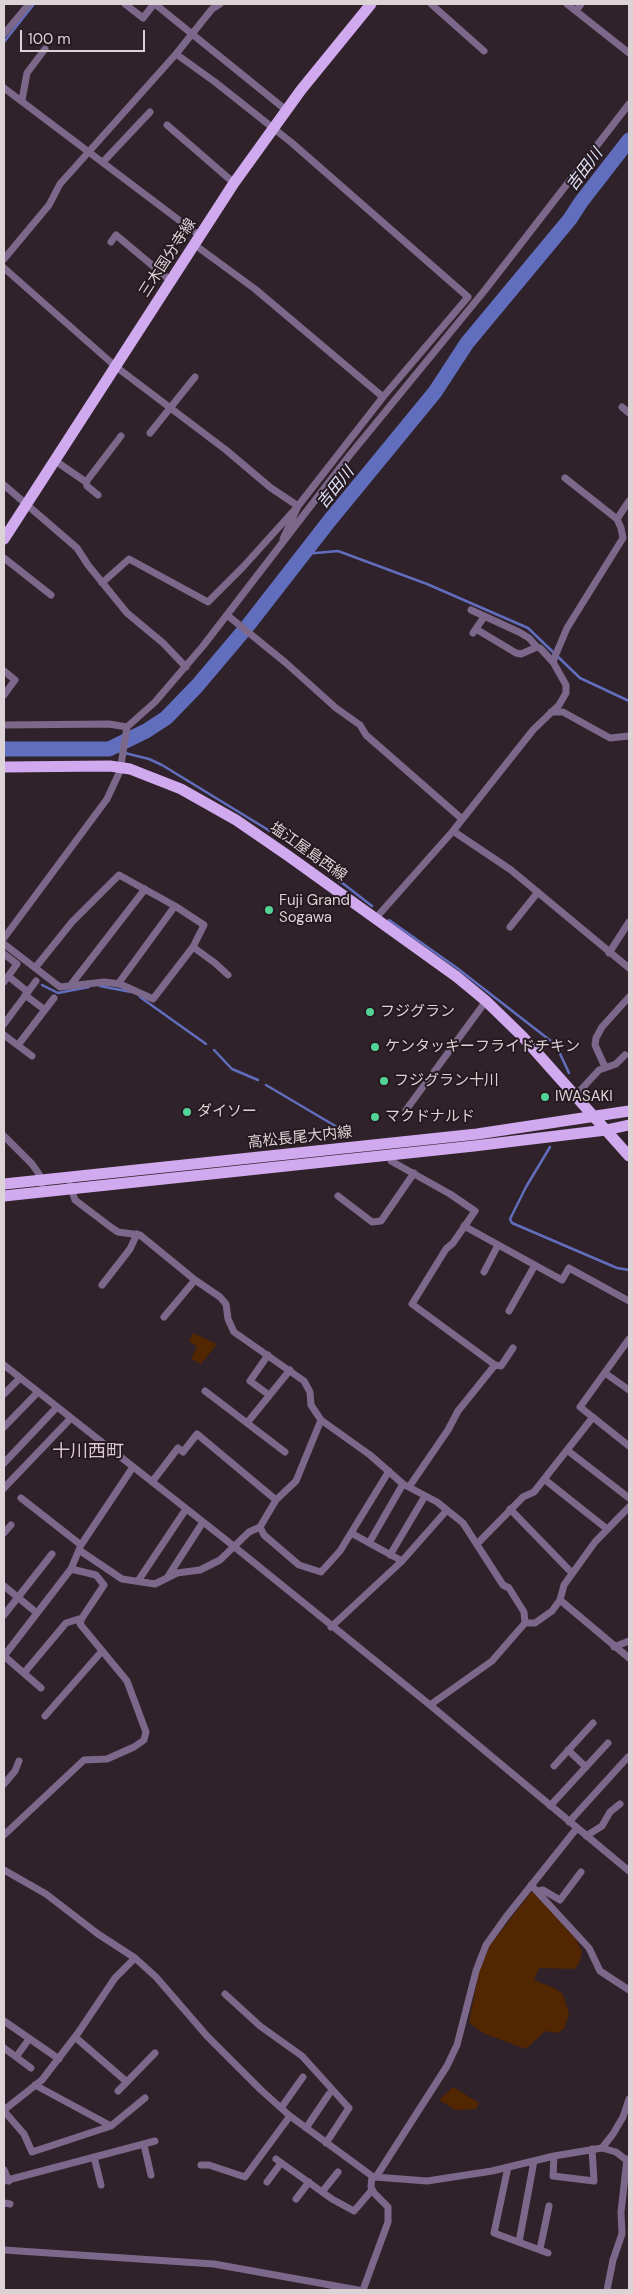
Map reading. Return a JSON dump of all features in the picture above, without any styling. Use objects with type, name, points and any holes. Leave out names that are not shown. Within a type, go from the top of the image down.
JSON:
[{"type":"main road","name":"三木国分寺線","points":[[4,538],[234,183],[286,110],[372,4]]},
{"type":"main road","name":"塩江屋島西線","points":[[4,767],[121,764],[170,783],[224,813],[288,855],[486,1001],[522,1036],[629,1156]]},
{"type":"main road","name":"高松長尾大内線","points":[[4,1196],[42,1186],[477,1134],[629,1111]]},
{"type":"main road","name":"高松長尾大内線","points":[[70,1183],[390,1154],[606,1130],[629,1125]]},
{"type":"main road","name":"高松長尾大内線","points":[[4,1184],[42,1186]]},
{"type":"street","points":[[4,34],[29,4]]},
{"type":"street","points":[[125,4],[143,18],[154,4],[286,110]]},
{"type":"street","points":[[4,259],[49,205],[60,184],[176,54],[212,9],[220,4]]},
{"type":"street","points":[[431,4],[484,50]]},
{"type":"street","points":[[567,4],[629,52]]},
{"type":"street","points":[[576,11],[582,4]]},
{"type":"street","points":[[22,100],[27,73],[45,49]]},
{"type":"street","points":[[102,583],[129,559],[181,585],[208,602],[298,506],[383,397],[468,297],[292,143],[215,82],[176,54]]},
{"type":"street","points":[[4,88],[103,162],[383,397]]},
{"type":"street","points":[[4,938],[110,793],[121,764],[126,729],[154,702],[230,618],[350,456],[485,290],[629,104]]},
{"type":"street","points":[[103,162],[150,112]]},
{"type":"street","points":[[167,124],[234,183]]},
{"type":"street","points":[[111,242],[116,235],[172,281]]},
{"type":"street","points":[[4,268],[115,366],[271,488],[298,506]]},
{"type":"street","points":[[150,433],[195,377]]},
{"type":"street","points":[[622,407],[629,413]]},
{"type":"street","points":[[86,482],[120,436]]},
{"type":"street","points":[[54,460],[86,482],[86,486],[98,494]]},
{"type":"street","points":[[555,659],[567,628],[623,538],[621,528],[616,519],[565,478]]},
{"type":"street","points":[[4,485],[77,548],[102,583],[127,613],[163,643],[186,667]]},
{"type":"street","points":[[616,519],[629,501]]},
{"type":"street","points":[[276,555],[298,506]]},
{"type":"street","points":[[4,558],[52,595]]},
{"type":"street","points":[[376,919],[453,831],[533,730],[559,705],[566,693],[566,685],[555,659],[519,632],[471,610]]},
{"type":"street","points":[[484,617],[474,631],[516,653],[521,654],[537,647]]},
{"type":"street","points":[[230,618],[249,632],[336,708],[360,725],[366,735],[462,819]]},
{"type":"street","points":[[4,671],[14,680],[4,695]]},
{"type":"street","points":[[551,712],[563,712],[610,738],[629,736]]},
{"type":"street","points":[[4,720],[17,720],[20,725]]},
{"type":"street","points":[[4,725],[109,724],[126,729]]},
{"type":"street","points":[[453,831],[511,870],[629,968]]},
{"type":"street","points":[[4,944],[35,968],[60,987],[97,982],[118,984],[152,999],[193,947],[204,925],[175,906],[119,875],[72,922],[35,968]]},
{"type":"street","points":[[70,986],[145,889]]},
{"type":"street","points":[[510,927],[538,892]]},
{"type":"street","points":[[118,984],[175,906]]},
{"type":"street","points":[[609,953],[629,922]]},
{"type":"street","points":[[193,947],[228,975]]},
{"type":"street","points":[[4,954],[17,964],[6,979],[27,993],[45,1010]]},
{"type":"street","points":[[4,1024],[36,981]]},
{"type":"street","points":[[605,1067],[595,1045],[596,1038],[602,1028],[629,997]]},
{"type":"street","points":[[18,1045],[54,998]]},
{"type":"street","points":[[406,1110],[486,1001]]},
{"type":"street","points":[[4,1035],[32,1056]]},
{"type":"street","points":[[576,1095],[599,1070],[616,1064],[625,1055]]},
{"type":"street","points":[[4,1136],[32,1164],[42,1186]]},
{"type":"street","points":[[390,1154],[391,1161],[475,1210],[446,1249],[412,1304],[495,1365],[501,1366],[513,1348]]},
{"type":"street","points":[[338,1196],[372,1222],[381,1221],[414,1173]]},
{"type":"street","points":[[70,1183],[75,1200],[118,1232],[137,1234],[195,1280],[220,1297],[226,1304],[228,1319],[234,1332],[304,1381],[310,1392],[311,1405],[321,1420],[406,1485],[463,1523],[503,1585],[509,1588],[524,1612],[526,1623]]},
{"type":"street","points":[[464,1226],[562,1280],[569,1268],[629,1302]]},
{"type":"street","points":[[102,1285],[130,1249],[137,1234]]},
{"type":"street","points":[[484,1272],[498,1245]]},
{"type":"street","points":[[509,1311],[535,1265]]},
{"type":"street","points":[[164,1317],[195,1280]]},
{"type":"street","points":[[629,1340],[580,1407],[629,1446]]},
{"type":"street","points":[[268,1355],[250,1381],[270,1395]]},
{"type":"street","points":[[4,1365],[204,1522],[430,1705],[629,1871]]},
{"type":"street","points":[[369,1543],[406,1485],[448,1430],[458,1411],[495,1365]]},
{"type":"street","points":[[247,1423],[290,1370]]},
{"type":"street","points":[[605,1373],[629,1390]]},
{"type":"street","points":[[4,1394],[20,1378]]},
{"type":"street","points":[[205,1391],[285,1452]]},
{"type":"street","points":[[4,1427],[38,1392]]},
{"type":"street","points":[[4,1463],[57,1407]]},
{"type":"street","points":[[477,1544],[485,1538],[523,1497],[534,1492],[593,1417]]},
{"type":"street","points":[[4,1488],[71,1418]]},
{"type":"street","points":[[20,1498],[122,1579],[155,1584],[178,1573],[200,1570],[220,1560],[235,1548],[249,1532],[260,1527],[276,1500],[296,1481],[321,1420]]},
{"type":"street","points":[[152,1482],[178,1448],[183,1452],[196,1434],[276,1500]]},
{"type":"street","points":[[567,1450],[629,1498]]},
{"type":"street","points":[[41,1688],[4,1656],[71,1569],[80,1547],[133,1467]]},
{"type":"street","points":[[260,1527],[264,1535],[300,1565],[321,1572],[340,1551],[388,1471]]},
{"type":"street","points":[[544,1479],[607,1529]]},
{"type":"street","points":[[390,1555],[425,1496]]},
{"type":"street","points":[[430,1705],[492,1661],[526,1623],[535,1623],[544,1618],[560,1600],[564,1585],[572,1573],[607,1529],[629,1508]]},
{"type":"street","points":[[138,1581],[186,1509]]},
{"type":"street","points":[[332,1627],[402,1561],[446,1510]]},
{"type":"street","points":[[510,1510],[572,1573]]},
{"type":"street","points":[[167,1578],[204,1522]]},
{"type":"street","points":[[4,1533],[11,1525]]},
{"type":"street","points":[[351,1533],[402,1561]]},
{"type":"street","points":[[4,1615],[52,1554]]},
{"type":"street","points":[[4,1836],[84,1760],[107,1759],[134,1747],[144,1740],[146,1732],[127,1681],[80,1624],[104,1585],[96,1575],[71,1569]]},
{"type":"street","points":[[4,1586],[37,1613]]},
{"type":"street","points":[[560,1600],[629,1658]]},
{"type":"street","points":[[24,1673],[66,1623],[82,1618]]},
{"type":"street","points":[[614,1647],[629,1641]]},
{"type":"street","points":[[45,1716],[102,1652]]},
{"type":"street","points":[[554,1766],[593,1723]]},
{"type":"street","points":[[550,1806],[608,1742]]},
{"type":"street","points":[[568,1750],[586,1767]]},
{"type":"street","points":[[570,1822],[628,1757]]},
{"type":"street","points":[[4,1784],[15,1771],[19,1761]]},
{"type":"street","points":[[586,1836],[602,1826],[610,1812],[620,1804]]},
{"type":"street","points":[[267,2182],[278,2161],[322,2192],[354,2211],[372,2190],[374,2176],[447,2066],[456,2044],[476,1971],[486,1946],[506,1917],[577,1828]]},
{"type":"street","points":[[4,1870],[46,1894],[98,1934],[135,1958],[156,1977],[207,2036],[281,2108],[326,2143],[374,2176],[427,2181],[602,2148],[616,2152],[628,2160],[621,2220],[622,2234],[613,2260],[607,2290]]},
{"type":"street","points":[[537,1891],[543,1890],[560,1900],[581,1872]]},
{"type":"street","points":[[531,1885],[589,1948],[600,1971],[629,1990]]},
{"type":"street","points":[[135,1958],[115,1978],[59,2058],[34,2085],[4,2111],[24,2134],[32,2152],[111,2126],[145,2098]]},
{"type":"street","points":[[225,1994],[260,2026],[302,2056],[349,2108],[326,2143]]},
{"type":"street","points":[[4,2021],[59,2058]]},
{"type":"street","points":[[75,2037],[127,2082]]},
{"type":"street","points":[[16,2057],[29,2039]]},
{"type":"street","points":[[4,2048],[31,2068]]},
{"type":"street","points":[[118,2091],[155,2053]]},
{"type":"street","points":[[281,2108],[303,2077]]},
{"type":"street","points":[[34,2085],[111,2126]]},
{"type":"street","points":[[306,2128],[329,2094]]},
{"type":"street","points":[[602,2148],[623,2117],[629,2099]]},
{"type":"street","points":[[200,2165],[209,2165],[245,2177],[290,2116]]},
{"type":"street","points":[[4,2170],[6,2181],[155,2141]]},
{"type":"street","points":[[144,2145],[151,2175]]},
{"type":"street","points":[[554,2156],[553,2176],[594,2181],[592,2149]]},
{"type":"street","points":[[94,2157],[101,2185]]},
{"type":"street","points":[[519,2242],[534,2161]]},
{"type":"street","points":[[508,2167],[494,2233],[548,2253]]},
{"type":"street","points":[[322,2192],[338,2172]]},
{"type":"street","points":[[296,2199],[309,2182]]},
{"type":"street","points":[[363,2290],[388,2222],[388,2206],[372,2190]]},
{"type":"street","points":[[540,2250],[548,2206]]},
{"type":"street","points":[[621,2220],[629,2222]]},
{"type":"street","points":[[4,2250],[214,2264],[358,2290]]},
{"type":"shaded area","points":[[193,1333],[217,1344],[201,1364],[191,1359],[197,1346],[189,1342]]},
{"type":"shaded area","points":[[532,1891],[576,1939],[582,1952],[579,1964],[574,1969],[539,1968],[534,1980],[563,1994],[569,2014],[564,2029],[556,2033],[545,2031],[526,2049],[485,2034],[469,2023],[479,1971],[490,1945]]},
{"type":"shaded area","points":[[453,2087],[479,2103],[476,2109],[456,2110],[439,2100]]},
{"type":"waterway","points":[[4,42],[34,4]]},
{"type":"waterway","name":"吉田川","points":[[4,749],[109,749],[146,731],[166,718],[197,686],[246,628],[330,520],[435,392],[467,343],[570,219],[629,140]]},
{"type":"waterway","points":[[304,554],[338,551],[427,584],[528,628],[580,678],[629,701]]},
{"type":"waterway","points":[[109,749],[149,759],[162,765],[296,847],[372,906]]},
{"type":"waterway","points":[[389,920],[457,968],[556,1045],[569,1073]]},
{"type":"waterway","points":[[42,985],[58,993],[89,987]]},
{"type":"waterway","points":[[100,986],[131,992]]},
{"type":"waterway","points":[[140,997],[206,1044]]},
{"type":"waterway","points":[[214,1050],[232,1069],[258,1080]]},
{"type":"waterway","points":[[266,1085],[337,1127],[345,1138]]},
{"type":"waterway","points":[[550,1147],[526,1187],[510,1219],[512,1223],[617,1268],[629,1270]]},
{"type":"place","name":"Fuji Grand Sogawa","points":[[269,910]]},
{"type":"place","name":"フジグラン","points":[[370,1012]]},
{"type":"place","name":"ケンタッキーフライドチキン","points":[[375,1047]]},
{"type":"place","name":"フジグラン十川","points":[[384,1081]]},
{"type":"place","name":"IWASAKI","points":[[545,1097]]},
{"type":"place","name":"ダイソー","points":[[187,1112]]},
{"type":"place","name":"マクドナルド","points":[[375,1117]]},
{"type":"district","name":"十川西町","points":[[88,1452]]}]
